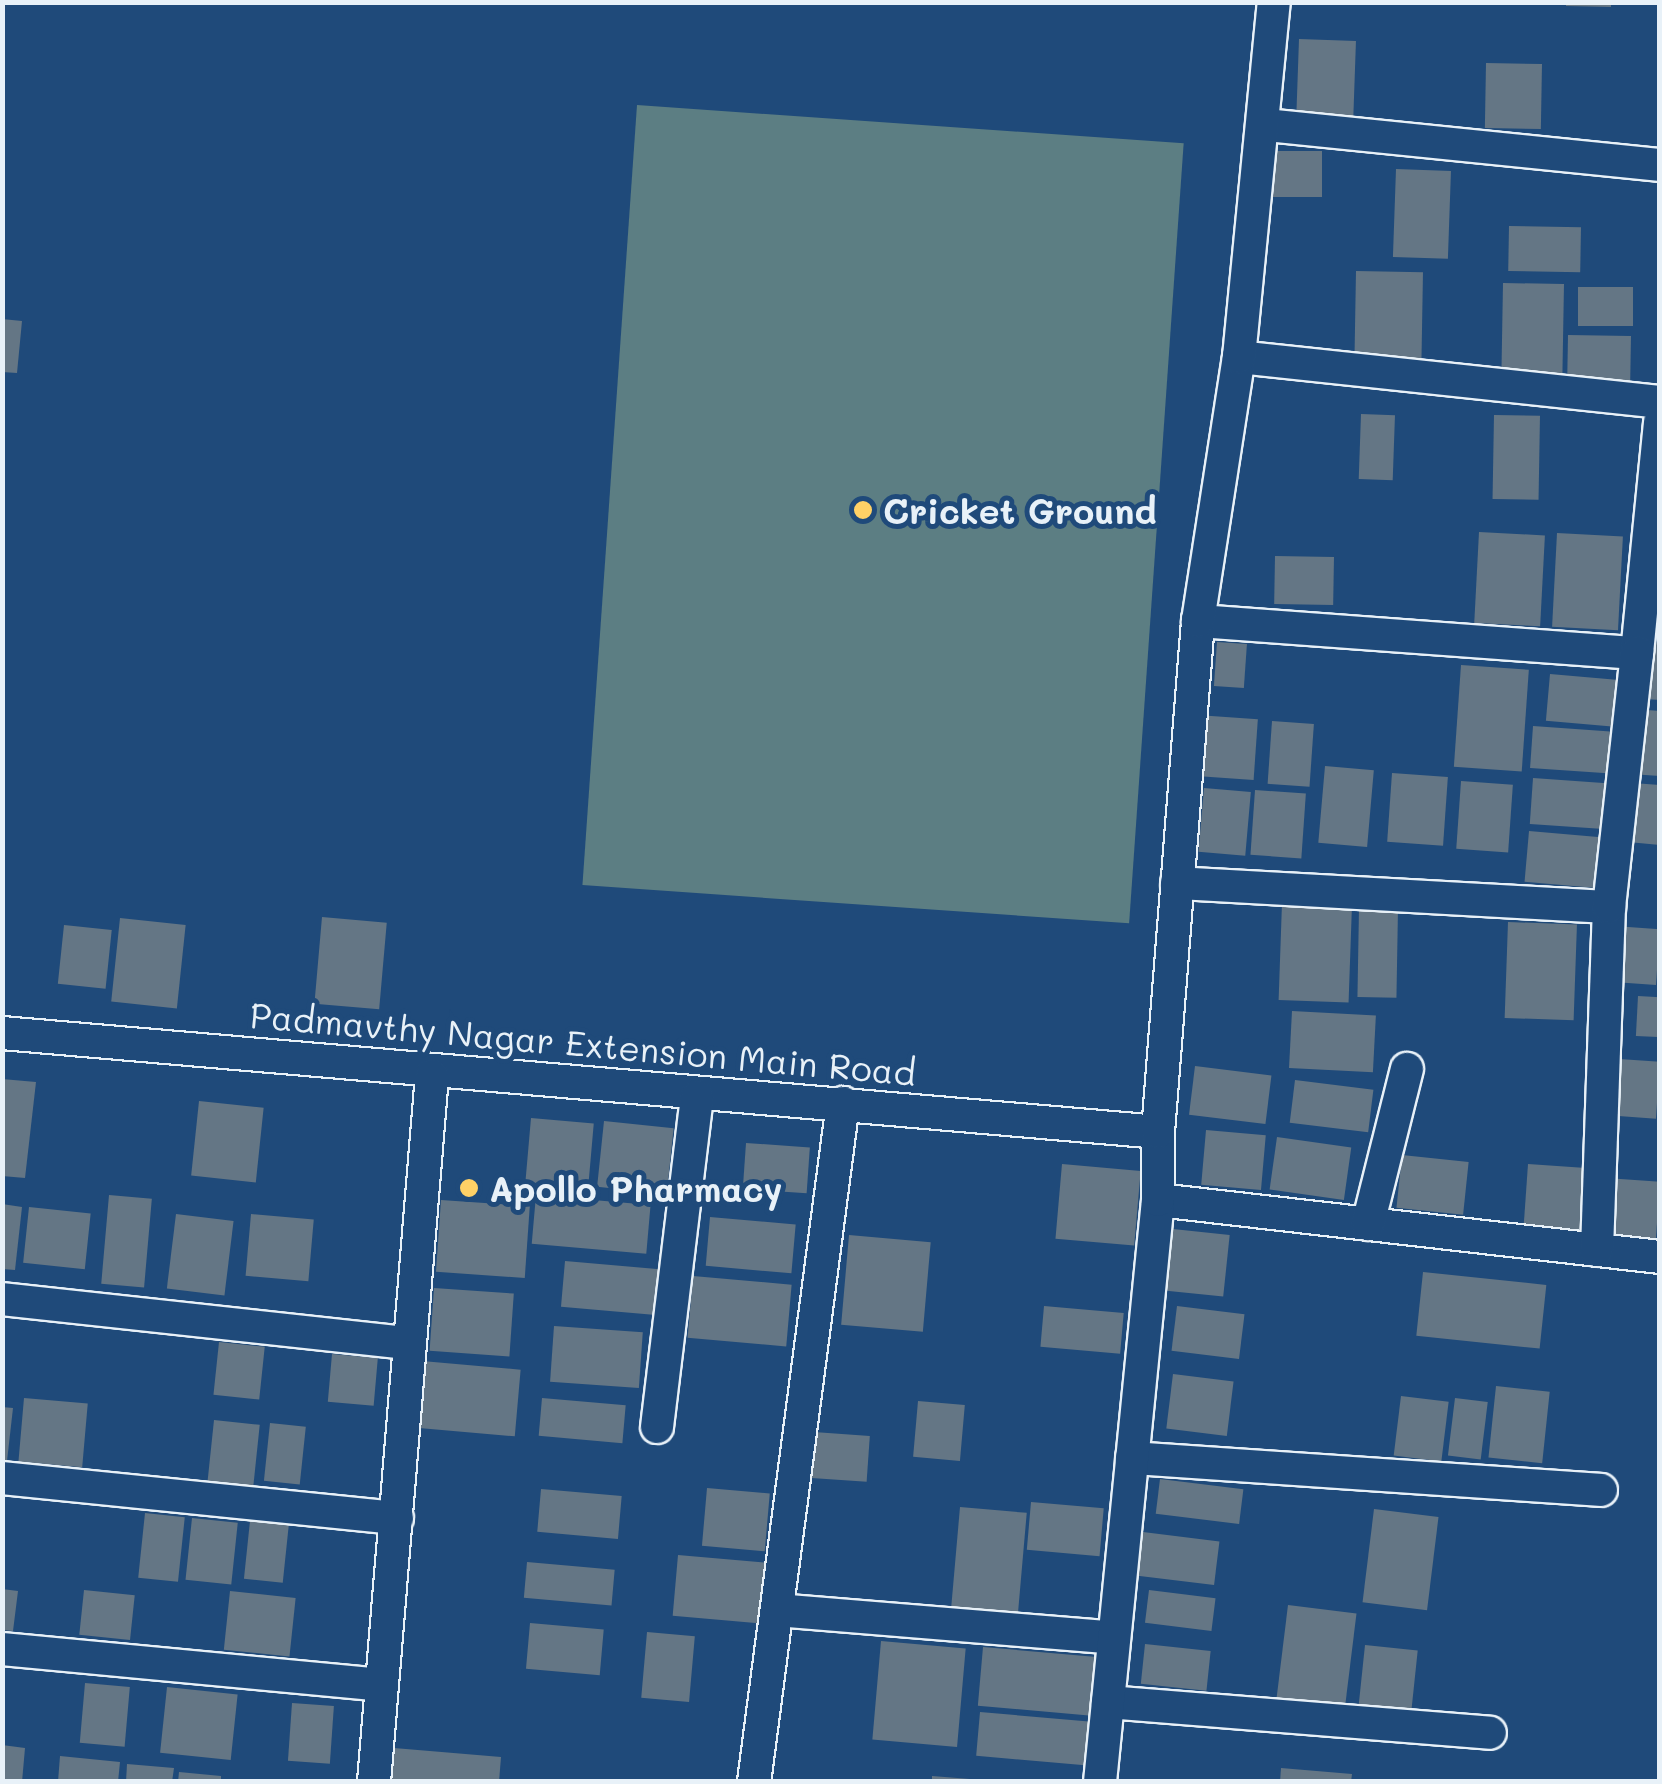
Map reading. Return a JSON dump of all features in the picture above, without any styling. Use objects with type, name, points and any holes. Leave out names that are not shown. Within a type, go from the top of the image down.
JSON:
[{"type":"street","points":[[1100,1782],[1158,1200],[1158,1132],[1198,621],[1240,357],[1266,125],[1274,2]]},
{"type":"street","points":[[1266,125],[1660,165]]},
{"type":"street","points":[[1240,357],[1660,402]]},
{"type":"street","points":[[1598,1250],[1609,907],[1660,422]]},
{"type":"street","points":[[1198,621],[1637,653]]},
{"type":"street","points":[[1177,883],[1609,907]]},
{"type":"street","name":"Padmavthy Nagar Extension Main Road","points":[[2,1033],[432,1075],[842,1104],[1158,1132]]},
{"type":"street","points":[[1368,1224],[1407,1069]]},
{"type":"street","points":[[374,1782],[432,1075]]},
{"type":"street","points":[[657,1427],[698,1096]]},
{"type":"street","points":[[754,1782],[842,1104]]},
{"type":"street","points":[[1158,1200],[1660,1257]]},
{"type":"street","points":[[2,1299],[408,1343]]},
{"type":"street","points":[[1132,1458],[1600,1490]]},
{"type":"street","points":[[2,1478],[396,1518]]},
{"type":"street","points":[[776,1610],[1114,1638]]},
{"type":"street","points":[[2,1649],[381,1685]]},
{"type":"street","points":[[1108,1702],[1490,1733]]},
{"type":"green space","name":"Cricket Ground","points":[[637,105],[1184,143],[1129,923],[582,885]]},
{"type":"building","points":[[1566,2],[1611,2],[1611,7],[1566,6]]},
{"type":"building","points":[[1299,39],[1356,41],[1353,121],[1296,119]]},
{"type":"building","points":[[1486,63],[1542,64],[1541,129],[1485,128]]},
{"type":"building","points":[[1270,151],[1322,151],[1322,197],[1270,197]]},
{"type":"building","points":[[1396,169],[1451,171],[1448,259],[1393,257]]},
{"type":"building","points":[[1509,226],[1581,227],[1580,272],[1508,271]]},
{"type":"building","points":[[1356,271],[1423,272],[1421,358],[1354,357]]},
{"type":"building","points":[[1503,283],[1564,284],[1562,380],[1501,379]]},
{"type":"building","points":[[1578,287],[1633,287],[1633,326],[1578,326]]},
{"type":"building","points":[[2,319],[22,321],[17,373],[2,372]]},
{"type":"building","points":[[1568,335],[1631,336],[1630,385],[1567,384]]},
{"type":"building","points":[[1361,414],[1395,415],[1393,480],[1359,479]]},
{"type":"building","points":[[1494,415],[1540,416],[1539,500],[1493,499]]},
{"type":"building","points":[[1479,532],[1545,535],[1540,626],[1474,623]]},
{"type":"building","points":[[1557,533],[1623,536],[1618,630],[1552,627]]},
{"type":"building","points":[[1275,556],[1334,557],[1333,605],[1274,604]]},
{"type":"building","points":[[1217,642],[1247,644],[1244,688],[1214,686]]},
{"type":"building","points":[[1649,642],[1660,643],[1660,700],[1645,699]]},
{"type":"building","points":[[1461,665],[1529,670],[1522,771],[1454,767]]},
{"type":"building","points":[[1550,674],[1622,680],[1618,727],[1546,721]]},
{"type":"building","points":[[1634,709],[1660,711],[1660,776],[1630,774]]},
{"type":"building","points":[[1197,715],[1258,719],[1254,780],[1193,776]]},
{"type":"building","points":[[1272,721],[1314,724],[1310,787],[1268,784]]},
{"type":"building","points":[[1533,726],[1614,732],[1611,774],[1530,768]]},
{"type":"building","points":[[1325,766],[1374,770],[1367,847],[1318,843]]},
{"type":"building","points":[[1392,773],[1448,777],[1443,846],[1387,842]]},
{"type":"building","points":[[1533,778],[1607,783],[1604,829],[1530,824]]},
{"type":"building","points":[[1461,781],[1513,785],[1508,852],[1456,849]]},
{"type":"building","points":[[1633,783],[1660,785],[1660,845],[1628,842]]},
{"type":"building","points":[[1204,788],[1251,792],[1245,856],[1198,852]]},
{"type":"building","points":[[1255,790],[1306,794],[1301,858],[1250,855]]},
{"type":"building","points":[[1529,831],[1604,838],[1599,888],[1525,882]]},
{"type":"building","points":[[1282,903],[1352,905],[1349,1002],[1279,1000]]},
{"type":"building","points":[[1359,908],[1398,909],[1396,998],[1357,997]]},
{"type":"building","points":[[322,917],[387,923],[379,1009],[314,1004]]},
{"type":"building","points":[[120,918],[186,925],[177,1008],[111,1002]]},
{"type":"building","points":[[1508,922],[1577,924],[1574,1020],[1505,1018]]},
{"type":"building","points":[[64,925],[112,930],[106,989],[58,984]]},
{"type":"building","points":[[1614,926],[1660,929],[1656,985],[1610,982]]},
{"type":"building","points":[[1638,996],[1660,997],[1658,1037],[1636,1036]]},
{"type":"building","points":[[1292,1011],[1376,1015],[1373,1072],[1289,1068]]},
{"type":"building","points":[[1619,1059],[1660,1062],[1656,1119],[1615,1116]]},
{"type":"building","points":[[1195,1066],[1271,1075],[1265,1124],[1189,1115]]},
{"type":"building","points":[[2,1079],[36,1082],[25,1178],[2,1176]]},
{"type":"building","points":[[1295,1080],[1373,1090],[1368,1132],[1290,1123]]},
{"type":"building","points":[[199,1101],[264,1108],[256,1182],[191,1176]]},
{"type":"building","points":[[531,1118],[594,1123],[588,1190],[525,1185]]},
{"type":"building","points":[[604,1121],[674,1128],[667,1194],[597,1187]]},
{"type":"building","points":[[1206,1130],[1266,1135],[1261,1190],[1201,1185]]},
{"type":"building","points":[[1277,1137],[1351,1147],[1344,1200],[1270,1189]]},
{"type":"building","points":[[746,1143],[810,1147],[807,1193],[743,1189]]},
{"type":"building","points":[[1402,1155],[1469,1162],[1463,1215],[1396,1208]]},
{"type":"building","points":[[1062,1164],[1141,1171],[1134,1246],[1055,1239]]},
{"type":"building","points":[[1528,1164],[1597,1169],[1592,1237],[1523,1232]]},
{"type":"building","points":[[1606,1178],[1660,1182],[1656,1239],[1602,1235]]},
{"type":"building","points":[[109,1195],[152,1199],[144,1287],[101,1284]]},
{"type":"building","points":[[536,1195],[651,1205],[646,1254],[532,1244]]},
{"type":"building","points":[[441,1200],[530,1206],[525,1278],[436,1272]]},
{"type":"building","points":[[2,1204],[22,1207],[15,1270],[2,1269]]},
{"type":"building","points":[[29,1207],[91,1213],[85,1269],[23,1263]]},
{"type":"building","points":[[176,1214],[234,1221],[224,1296],[167,1288]]},
{"type":"building","points":[[251,1214],[314,1219],[308,1281],[246,1276]]},
{"type":"building","points":[[710,1217],[796,1224],[791,1273],[706,1266]]},
{"type":"building","points":[[1173,1229],[1230,1235],[1223,1297],[1167,1291]]},
{"type":"building","points":[[849,1235],[931,1242],[923,1332],[841,1325]]},
{"type":"building","points":[[565,1261],[660,1269],[656,1315],[561,1307]]},
{"type":"building","points":[[1423,1272],[1546,1285],[1540,1349],[1416,1336]]},
{"type":"building","points":[[693,1276],[792,1285],[786,1346],[688,1338]]},
{"type":"building","points":[[434,1288],[514,1294],[509,1356],[430,1351]]},
{"type":"building","points":[[1044,1306],[1124,1313],[1120,1354],[1040,1347]]},
{"type":"building","points":[[1177,1306],[1244,1314],[1239,1359],[1172,1351]]},
{"type":"building","points":[[554,1326],[643,1332],[639,1388],[550,1382]]},
{"type":"building","points":[[219,1342],[265,1347],[259,1400],[213,1395]]},
{"type":"building","points":[[332,1354],[378,1358],[374,1406],[328,1402]]},
{"type":"building","points":[[422,1361],[521,1370],[515,1436],[416,1428]]},
{"type":"building","points":[[1173,1374],[1234,1381],[1227,1436],[1166,1429]]},
{"type":"building","points":[[1496,1386],[1550,1392],[1542,1463],[1488,1458]]},
{"type":"building","points":[[1401,1396],[1449,1402],[1441,1461],[1394,1456]]},
{"type":"building","points":[[24,1398],[88,1404],[82,1467],[18,1462]]},
{"type":"building","points":[[542,1398],[626,1405],[622,1443],[539,1436]]},
{"type":"building","points":[[1455,1398],[1488,1402],[1481,1460],[1448,1456]]},
{"type":"building","points":[[918,1401],[965,1405],[960,1461],[913,1457]]},
{"type":"building","points":[[2,1407],[13,1408],[7,1461],[2,1460]]},
{"type":"building","points":[[214,1420],[260,1425],[253,1487],[207,1483]]},
{"type":"building","points":[[270,1423],[306,1427],[300,1484],[264,1481]]},
{"type":"building","points":[[800,1431],[870,1436],[867,1482],[797,1477]]},
{"type":"building","points":[[1160,1479],[1243,1489],[1239,1524],[1156,1514]]},
{"type":"building","points":[[707,1488],[770,1493],[765,1551],[702,1546]]},
{"type":"building","points":[[541,1489],[622,1496],[618,1539],[537,1532]]},
{"type":"building","points":[[1031,1502],[1104,1508],[1100,1556],[1027,1550]]},
{"type":"building","points":[[960,1507],[1027,1513],[1018,1613],[951,1608]]},
{"type":"building","points":[[1374,1509],[1439,1517],[1427,1610],[1363,1602]]},
{"type":"building","points":[[145,1513],[185,1517],[178,1582],[138,1578]]},
{"type":"building","points":[[192,1518],[238,1523],[231,1584],[186,1580]]},
{"type":"building","points":[[250,1521],[289,1525],[283,1583],[244,1579]]},
{"type":"building","points":[[1143,1532],[1219,1541],[1214,1585],[1138,1576]]},
{"type":"building","points":[[678,1555],[777,1564],[771,1624],[673,1616]]},
{"type":"building","points":[[527,1562],[615,1570],[612,1606],[524,1598]]},
{"type":"building","points":[[2,1589],[18,1591],[13,1631],[2,1630]]},
{"type":"building","points":[[84,1590],[135,1595],[130,1640],[79,1635]]},
{"type":"building","points":[[1149,1590],[1216,1598],[1211,1631],[1145,1623]]},
{"type":"building","points":[[230,1591],[296,1598],[289,1657],[224,1650]]},
{"type":"building","points":[[1288,1605],[1356,1613],[1345,1710],[1276,1701]]},
{"type":"building","points":[[530,1623],[604,1629],[600,1675],[526,1669]]},
{"type":"building","points":[[647,1632],[695,1636],[689,1702],[641,1698]]},
{"type":"building","points":[[881,1641],[966,1648],[957,1747],[872,1740]]},
{"type":"building","points":[[1145,1644],[1211,1651],[1206,1691],[1141,1684]]},
{"type":"building","points":[[1365,1645],[1418,1651],[1411,1710],[1359,1705]]},
{"type":"building","points":[[983,1647],[1100,1657],[1094,1716],[978,1706]]},
{"type":"building","points":[[85,1683],[130,1687],[125,1747],[80,1743]]},
{"type":"building","points":[[167,1687],[238,1694],[231,1760],[160,1753]]},
{"type":"building","points":[[292,1703],[334,1706],[330,1764],[288,1761]]},
{"type":"building","points":[[980,1712],[1092,1722],[1088,1766],[976,1756]]},
{"type":"building","points":[[2,1745],[25,1748],[22,1782],[2,1782]]},
{"type":"building","points":[[394,1748],[501,1757],[499,1782],[391,1782]]},
{"type":"building","points":[[60,1756],[120,1762],[118,1782],[58,1782]]},
{"type":"building","points":[[127,1764],[174,1768],[172,1782],[126,1782]]},
{"type":"building","points":[[1281,1768],[1352,1774],[1351,1782],[1280,1782]]},
{"type":"building","points":[[179,1772],[221,1776],[221,1782],[178,1782]]},
{"type":"building","points":[[932,1776],[970,1779],[970,1782],[932,1782]]},
{"type":"place","name":"Cricket Ground","points":[[863,510]]},
{"type":"place","name":"Apollo Pharmacy","points":[[469,1188]]}]
